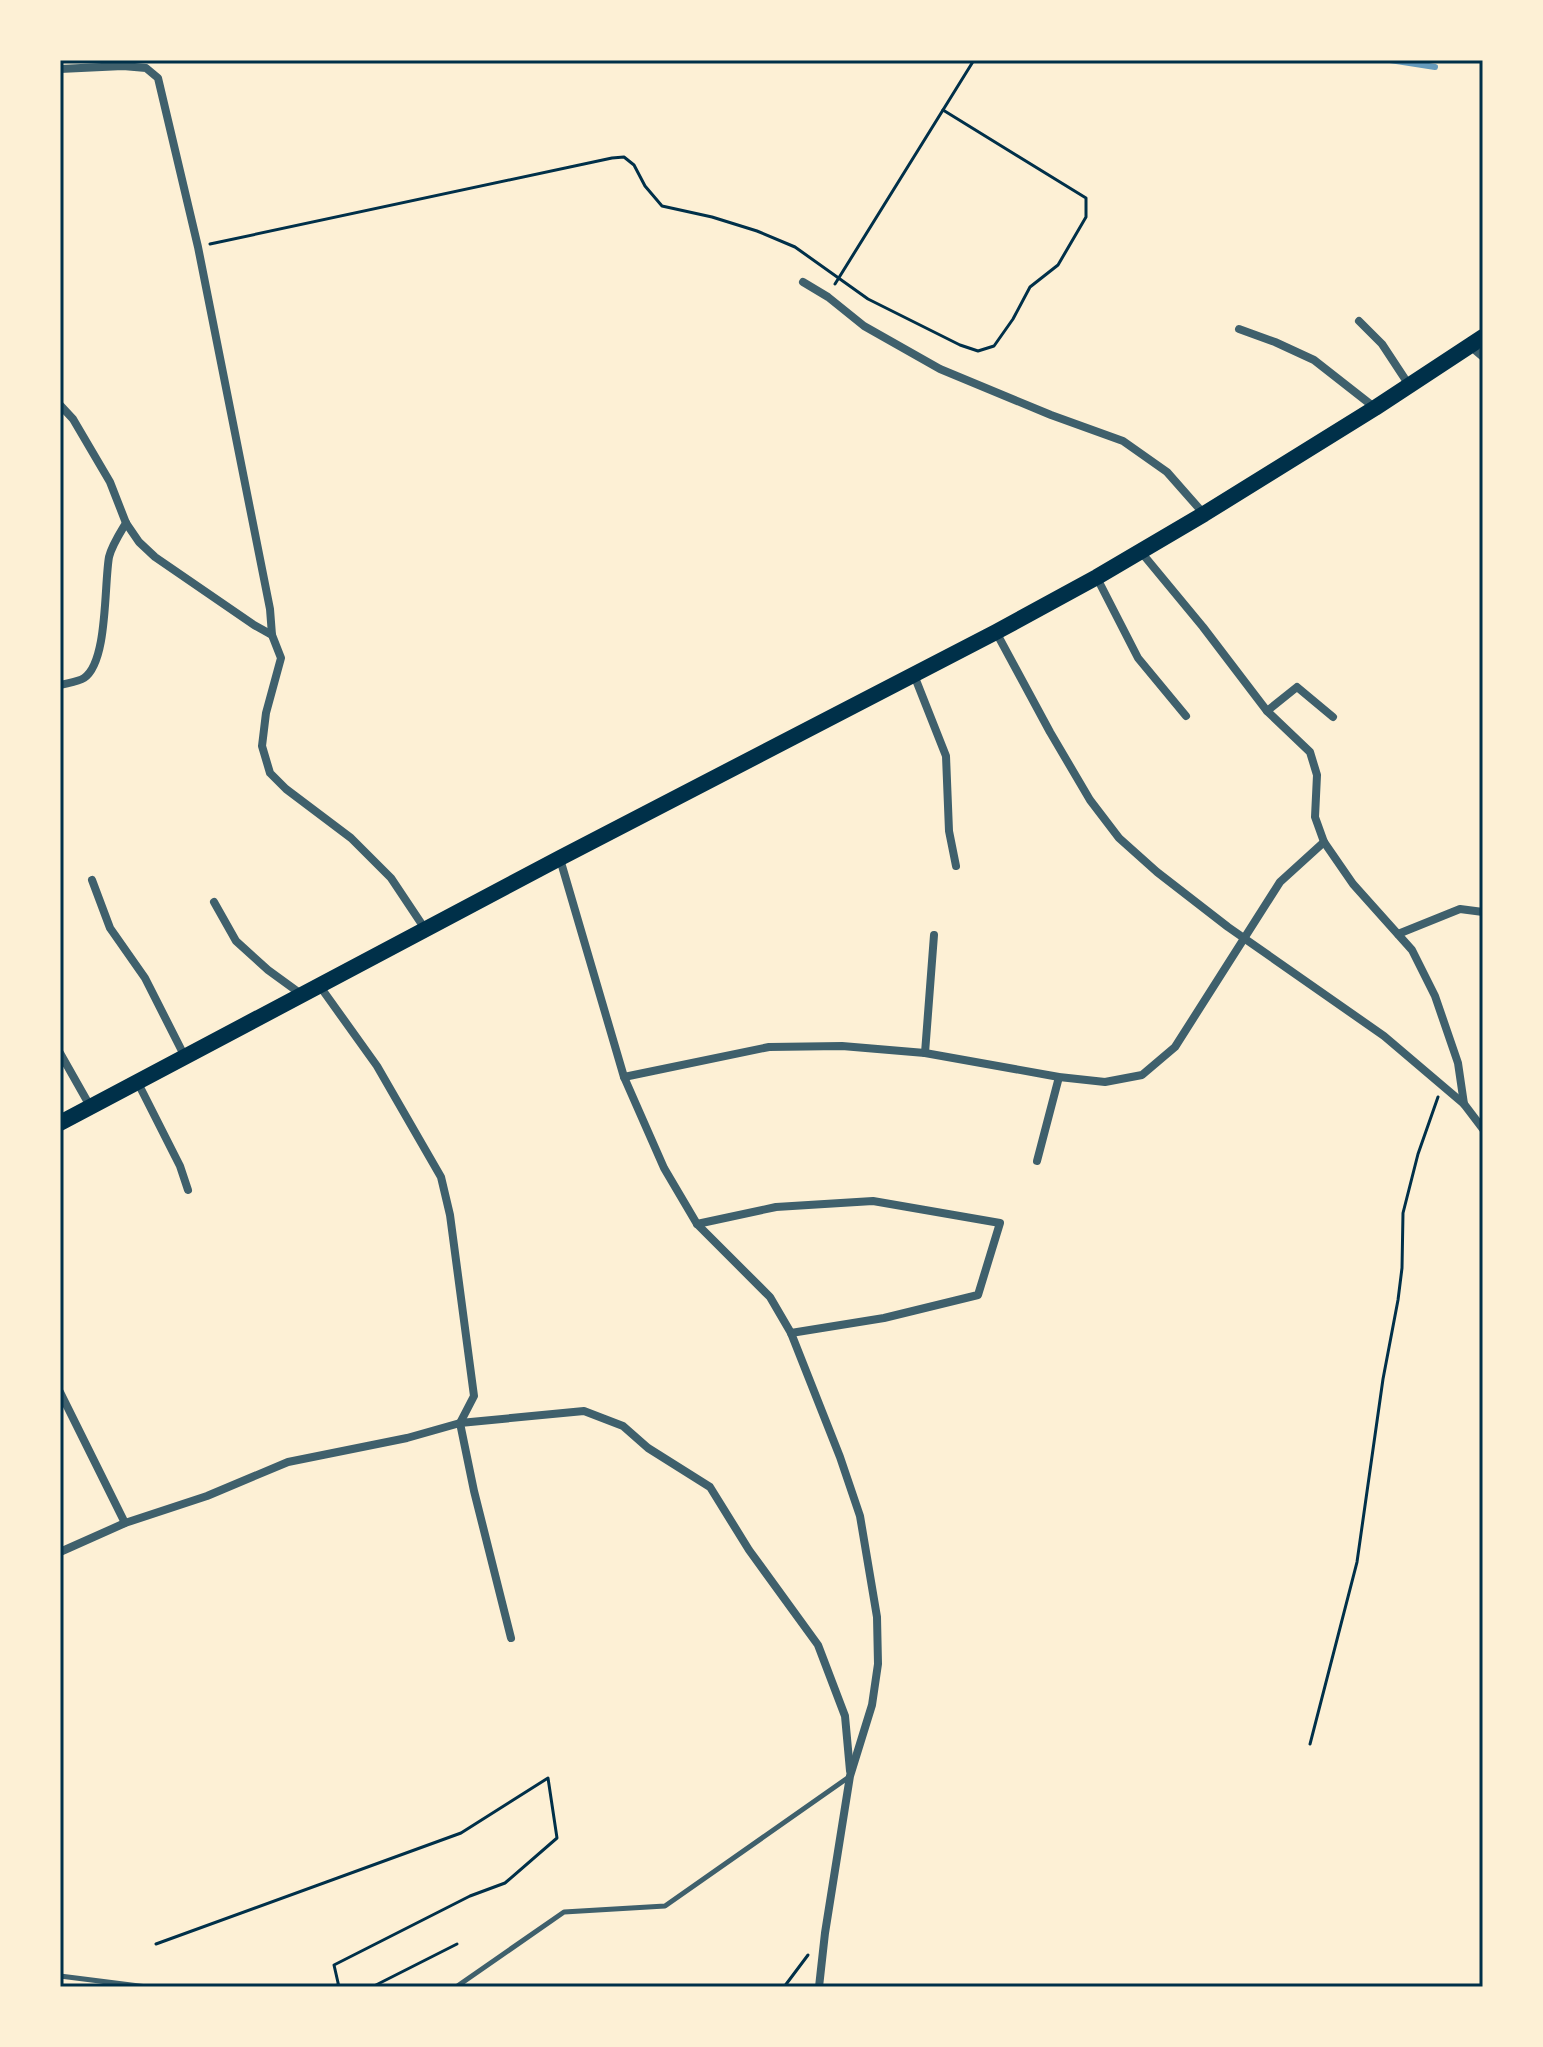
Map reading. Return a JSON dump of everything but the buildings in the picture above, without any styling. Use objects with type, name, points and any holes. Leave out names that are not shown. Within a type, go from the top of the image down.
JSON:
[{"type":"main road","points":[[60,1123],[1097,577],[1204,514],[1409,385],[1479,346]]},
{"type":"street","points":[[60,69],[146,68],[158,78],[198,247],[270,609],[272,635],[281,658],[266,713],[262,746],[270,773],[286,789],[351,838],[391,878],[425,929]]},
{"type":"street","points":[[803,282],[828,297],[864,326],[940,369],[1123,441],[1167,472],[1204,514]]},
{"type":"street","points":[[1359,321],[1382,344],[1409,385]]},
{"type":"street","points":[[1239,329],[1314,360],[1375,408]]},
{"type":"street","points":[[60,405],[73,419],[110,482],[126,523],[139,542],[155,557],[272,635]]},
{"type":"street","points":[[60,685],[84,678],[94,665],[101,644],[110,552],[126,523]]},
{"type":"street","points":[[1141,552],[1267,711],[1310,752],[1317,775],[1315,817],[1324,842],[1353,884],[1412,950],[1435,996],[1458,1063],[1464,1104]]},
{"type":"street","points":[[1097,577],[1138,658],[1186,716]]},
{"type":"street","points":[[996,632],[1082,786],[1119,838],[1157,872],[1384,1036],[1464,1104],[1483,1129]]},
{"type":"street","points":[[914,675],[946,756],[949,831],[956,866]]},
{"type":"street","points":[[1267,711],[1297,687],[1333,717]]},
{"type":"street","points":[[624,1077],[769,1047],[842,1046],[925,1053],[1105,1082],[1142,1075],[1175,1047],[1280,882],[1324,842]]},
{"type":"street","points":[[560,858],[624,1077],[664,1168],[697,1224],[770,1297],[791,1333],[860,1516],[877,1617],[878,1664],[872,1705],[850,1776],[819,1987]]},
{"type":"street","points":[[92,880],[110,928],[145,978],[185,1057]]},
{"type":"street","points":[[214,902],[236,941],[302,995]]},
{"type":"street","points":[[1398,934],[1460,909],[1483,912]]},
{"type":"street","points":[[925,1053],[934,935]]},
{"type":"street","points":[[319,985],[377,1066],[441,1177],[450,1215],[474,1396],[460,1423],[511,1638]]},
{"type":"street","points":[[60,1053],[91,1107]]},
{"type":"street","points":[[1037,1161],[1059,1077]]},
{"type":"street","points":[[137,1082],[180,1166],[188,1190]]},
{"type":"street","points":[[697,1224],[776,1207],[873,1201],[1000,1223],[978,1295],[884,1318],[791,1333]]},
{"type":"street","points":[[60,1392],[125,1523]]},
{"type":"street","points":[[60,1552],[125,1523],[207,1496],[288,1462],[407,1438],[460,1423],[584,1411],[623,1426],[648,1448],[710,1487],[749,1550],[818,1645],[845,1716],[850,1776]]},
{"type":"lane","points":[[456,1987],[564,1912],[665,1906],[850,1776]]},
{"type":"lane","points":[[60,1976],[147,1987]]},
{"type":"path","points":[[828,297],[974,60]]},
{"type":"path","points":[[198,247],[624,157],[634,165],[645,186],[662,206],[712,217],[795,247],[868,299],[978,351],[994,346],[1030,287],[1058,265],[1086,217],[1086,198],[943,110]]},
{"type":"path","points":[[1310,1744],[1357,1562],[1383,1379],[1398,1300],[1403,1213],[1418,1154],[1442,1086]]},
{"type":"path","points":[[156,1944],[461,1833],[548,1778],[557,1838],[505,1883],[470,1896],[334,1965],[338,1986],[328,1987]]},
{"type":"path","points":[[784,1987],[825,1933]]},
{"type":"path","points":[[372,1987],[457,1944]]},
{"type":"waterway","points":[[1390,60],[1435,67]]}]
